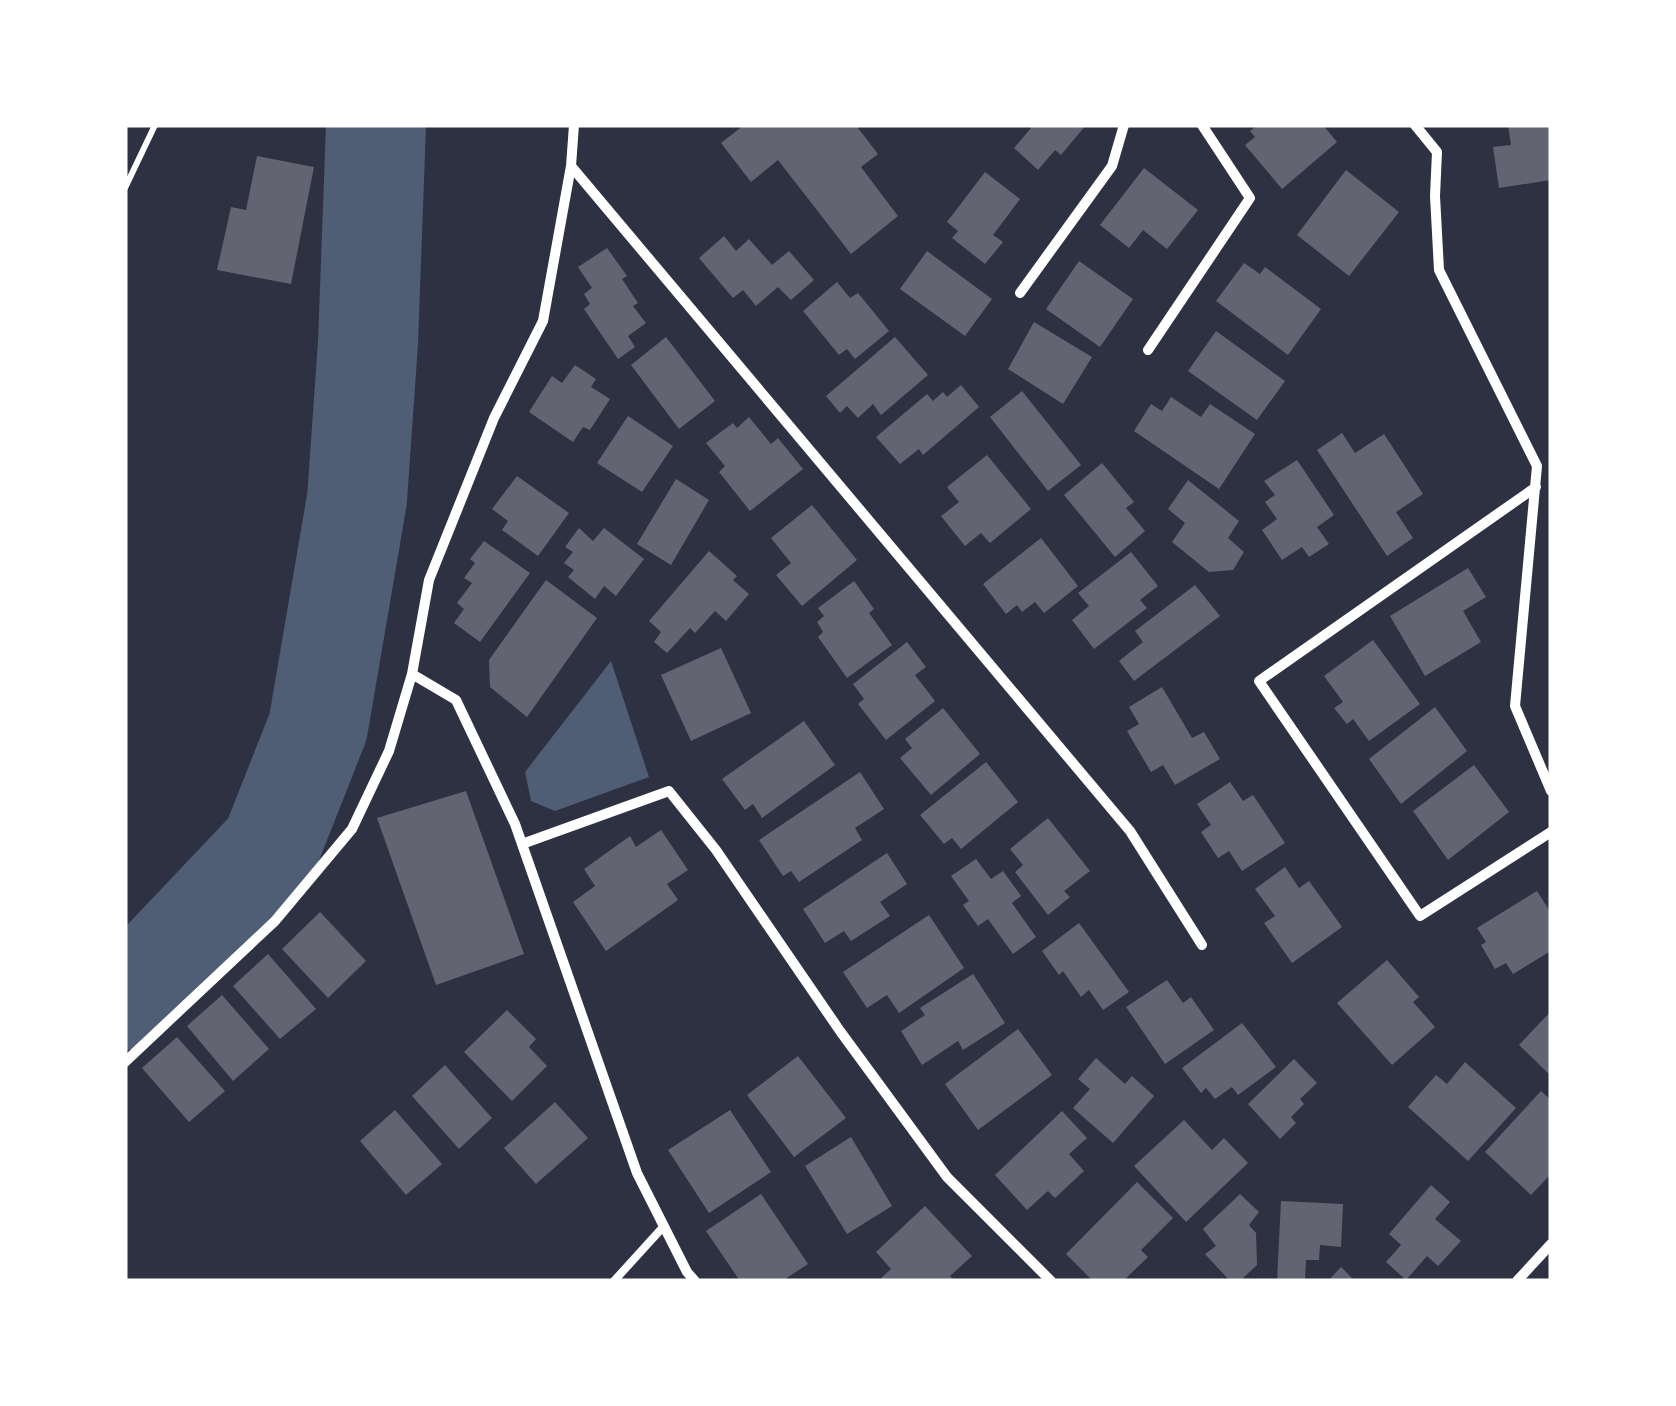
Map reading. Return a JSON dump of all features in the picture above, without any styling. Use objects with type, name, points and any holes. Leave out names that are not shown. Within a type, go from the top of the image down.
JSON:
[{"type":"street","points":[[125,1062],[274,921],[352,829],[388,751],[412,674],[429,580],[494,418],[543,321],[571,166],[574,125]]},
{"type":"street","points":[[1020,293],[1112,166],[1124,125]]},
{"type":"street","points":[[1148,350],[1250,198],[1202,125]]},
{"type":"street","points":[[1415,125],[1437,152],[1439,270],[1537,466],[1515,706],[1551,791]]},
{"type":"street","points":[[571,166],[1130,831],[1202,944]]},
{"type":"street","points":[[1537,466],[1551,474]]},
{"type":"street","points":[[1536,487],[1259,681],[1420,916],[1551,832]]},
{"type":"street","points":[[412,674],[456,700],[522,844],[637,1173],[695,1281]]},
{"type":"street","points":[[522,844],[669,791],[716,850],[946,1177],[1051,1281]]},
{"type":"street","points":[[1517,1281],[1551,1244]]},
{"type":"lane","points":[[614,1281],[664,1226]]},
{"type":"path","points":[[125,188],[155,125]]},
{"type":"water","points":[[611,661],[649,777],[555,811],[531,801],[525,772]]},
{"type":"building","points":[[744,125],[861,125],[858,128],[878,154],[861,167],[898,216],[851,254],[778,160],[751,182],[721,143]]},
{"type":"building","points":[[1027,125],[1086,125],[1061,155],[1055,150],[1038,170],[1014,148],[1031,128]]},
{"type":"building","points":[[1258,125],[1323,125],[1337,142],[1282,189],[1245,145],[1255,137],[1250,131]]},
{"type":"building","points":[[1508,125],[1551,125],[1551,180],[1499,188],[1493,147],[1511,145]]},
{"type":"building","points":[[257,156],[314,167],[291,284],[217,270],[231,207],[246,210]]},
{"type":"building","points":[[1144,168],[1198,210],[1167,249],[1143,230],[1129,248],[1100,225]]},
{"type":"building","points":[[1346,170],[1399,212],[1349,276],[1297,235]]},
{"type":"building","points":[[985,172],[1020,199],[993,235],[1003,242],[985,264],[952,238],[958,231],[947,222]]},
{"type":"building","points":[[724,236],[736,251],[749,239],[772,265],[789,251],[814,280],[791,300],[778,287],[756,306],[743,290],[733,298],[699,258]]},
{"type":"building","points":[[607,248],[627,276],[622,279],[638,303],[633,306],[646,323],[628,336],[635,347],[618,359],[584,309],[590,304],[584,294],[592,288],[578,267]]},
{"type":"building","points":[[927,251],[992,299],[965,336],[900,289]]},
{"type":"building","points":[[1079,261],[1133,299],[1100,347],[1046,309]]},
{"type":"building","points":[[1244,263],[1260,274],[1265,267],[1321,309],[1288,355],[1216,301]]},
{"type":"building","points":[[837,282],[850,298],[858,293],[889,331],[855,359],[847,349],[839,355],[803,311]]},
{"type":"building","points":[[1034,322],[1092,357],[1063,404],[1008,369]]},
{"type":"building","points":[[1216,331],[1285,381],[1257,420],[1188,371]]},
{"type":"building","points":[[666,337],[715,401],[679,429],[631,365]]},
{"type":"building","points":[[895,337],[928,375],[881,415],[873,404],[858,418],[847,406],[840,413],[826,396]]},
{"type":"building","points":[[575,365],[596,379],[591,387],[610,399],[590,430],[583,427],[573,442],[529,412],[552,376],[562,383]]},
{"type":"building","points":[[961,385],[979,407],[923,455],[919,449],[900,464],[876,437],[927,394],[933,401],[943,392],[947,397]]},
{"type":"building","points":[[1022,391],[1081,465],[1048,491],[990,417]]},
{"type":"building","points":[[1171,397],[1201,417],[1210,404],[1255,434],[1219,489],[1134,431],[1151,404],[1162,411]]},
{"type":"building","points":[[628,416],[673,446],[642,492],[597,463]]},
{"type":"building","points":[[749,417],[771,444],[778,438],[803,469],[750,511],[719,472],[725,466],[706,443],[733,423],[737,428]]},
{"type":"building","points":[[1342,433],[1355,453],[1384,434],[1423,494],[1396,512],[1413,538],[1387,556],[1317,450]]},
{"type":"building","points":[[987,455],[1031,509],[990,543],[981,533],[965,546],[941,516],[959,502],[947,487]]},
{"type":"building","points":[[1297,460],[1334,515],[1317,527],[1329,544],[1309,557],[1302,547],[1282,560],[1262,530],[1277,519],[1265,502],[1275,495],[1264,481]]},
{"type":"building","points":[[1102,463],[1134,502],[1126,508],[1145,531],[1115,557],[1064,495]]},
{"type":"building","points":[[517,476],[569,513],[538,556],[502,530],[508,521],[492,509]]},
{"type":"building","points":[[676,479],[709,500],[671,565],[637,544]]},
{"type":"building","points":[[1188,480],[1239,521],[1228,538],[1244,552],[1233,570],[1209,572],[1172,542],[1185,523],[1168,509]]},
{"type":"building","points":[[812,505],[857,560],[802,606],[776,575],[791,563],[771,538]]},
{"type":"building","points":[[579,528],[593,541],[604,528],[644,559],[616,596],[604,586],[595,599],[568,577],[574,570],[564,563],[573,552],[565,547]]},
{"type":"building","points":[[1041,538],[1078,586],[1044,613],[1035,602],[1022,612],[1017,605],[1006,614],[983,584]]},
{"type":"building","points":[[484,541],[530,573],[480,642],[454,623],[464,609],[457,603],[472,583],[464,578],[475,563],[470,559]]},
{"type":"building","points":[[709,551],[737,576],[733,580],[749,594],[726,621],[715,611],[695,633],[690,628],[667,653],[654,642],[661,632],[649,621]]},
{"type":"building","points":[[1131,552],[1158,586],[1140,600],[1147,608],[1094,649],[1072,620],[1089,606],[1078,593]]},
{"type":"building","points":[[1468,568],[1486,597],[1463,611],[1481,642],[1425,676],[1390,616]]},
{"type":"building","points":[[546,580],[597,618],[527,717],[490,687],[489,660]]},
{"type":"building","points":[[854,581],[874,609],[869,613],[892,645],[847,678],[818,637],[823,632],[817,622],[824,616],[818,608]]},
{"type":"building","points":[[1195,585],[1220,616],[1134,681],[1119,661],[1143,642],[1135,631]]},
{"type":"building","points":[[1373,640],[1420,704],[1369,741],[1353,719],[1347,724],[1334,708],[1343,702],[1324,676]]},
{"type":"building","points":[[907,642],[926,667],[915,675],[935,701],[886,740],[858,704],[864,699],[853,684]]},
{"type":"building","points":[[721,648],[751,713],[691,741],[661,675]]},
{"type":"building","points":[[1162,687],[1192,738],[1204,732],[1220,759],[1175,785],[1163,765],[1151,772],[1127,731],[1139,724],[1129,707]]},
{"type":"building","points":[[1435,707],[1467,751],[1401,804],[1369,759]]},
{"type":"building","points":[[943,708],[980,754],[931,795],[900,758],[912,748],[905,739]]},
{"type":"building","points":[[804,721],[835,765],[762,818],[753,804],[745,810],[722,779]]},
{"type":"building","points":[[986,762],[1018,802],[961,849],[952,838],[944,844],[920,815]]},
{"type":"building","points":[[1474,765],[1509,812],[1448,860],[1413,811]]},
{"type":"building","points":[[860,772],[884,809],[855,828],[862,840],[799,882],[791,871],[783,876],[759,840]]},
{"type":"building","points":[[1230,782],[1243,801],[1253,795],[1285,843],[1242,871],[1229,851],[1218,858],[1201,832],[1211,825],[1197,804]]},
{"type":"building","points":[[466,791],[524,954],[436,985],[377,818]]},
{"type":"building","points":[[1048,818],[1090,871],[1064,891],[1070,897],[1048,915],[1015,872],[1023,865],[1010,849]]},
{"type":"building","points":[[661,830],[688,870],[667,884],[678,900],[606,951],[573,902],[595,886],[584,869],[630,836],[636,847]]},
{"type":"building","points":[[887,853],[907,884],[880,902],[890,916],[851,941],[844,931],[825,943],[803,909]]},
{"type":"building","points":[[976,859],[991,879],[1003,871],[1021,896],[1012,903],[1036,937],[1013,954],[988,919],[978,926],[963,905],[969,901],[951,876]]},
{"type":"building","points":[[1285,867],[1299,888],[1309,881],[1342,927],[1292,963],[1264,923],[1275,916],[1255,889]]},
{"type":"building","points":[[1537,891],[1551,913],[1551,951],[1513,974],[1506,963],[1495,969],[1481,945],[1486,942],[1477,928]]},
{"type":"building","points":[[320,912],[366,961],[328,998],[282,949]]},
{"type":"building","points":[[929,915],[964,968],[899,1013],[887,995],[867,1008],[843,972]]},
{"type":"building","points":[[1079,923],[1129,992],[1103,1010],[1089,990],[1081,997],[1063,971],[1059,975],[1042,951]]},
{"type":"building","points":[[268,954],[316,1009],[280,1039],[233,986]]},
{"type":"building","points":[[1387,960],[1419,997],[1413,1002],[1435,1027],[1392,1065],[1337,1003]]},
{"type":"building","points":[[973,974],[1005,1023],[963,1050],[958,1041],[922,1065],[901,1031],[925,1015],[920,1008]]},
{"type":"building","points":[[1167,980],[1183,1003],[1191,997],[1214,1030],[1165,1064],[1126,1007]]},
{"type":"building","points":[[222,995],[269,1049],[233,1081],[187,1026]]},
{"type":"building","points":[[507,1010],[536,1039],[529,1047],[547,1066],[512,1101],[464,1052]]},
{"type":"building","points":[[1551,1011],[1551,1076],[1519,1045]]},
{"type":"building","points":[[1242,1023],[1276,1067],[1238,1095],[1232,1087],[1215,1099],[1206,1088],[1201,1093],[1182,1068]]},
{"type":"building","points":[[1018,1029],[1052,1075],[978,1130],[945,1084]]},
{"type":"building","points":[[177,1037],[225,1091],[189,1122],[142,1068]]},
{"type":"building","points":[[798,1056],[846,1118],[794,1157],[747,1095]]},
{"type":"building","points":[[1096,1058],[1125,1084],[1132,1076],[1154,1096],[1113,1143],[1073,1108],[1090,1089],[1078,1079]]},
{"type":"building","points":[[1294,1059],[1317,1083],[1300,1099],[1304,1104],[1291,1117],[1296,1123],[1280,1139],[1248,1104]]},
{"type":"building","points":[[1465,1062],[1516,1108],[1468,1161],[1408,1107],[1436,1075],[1447,1084]]},
{"type":"building","points":[[445,1065],[492,1118],[459,1149],[412,1096]]},
{"type":"building","points":[[1541,1091],[1551,1100],[1551,1174],[1531,1195],[1485,1152]]},
{"type":"building","points":[[555,1102],[588,1138],[536,1184],[504,1148]]},
{"type":"building","points":[[395,1110],[442,1164],[406,1195],[360,1141]]},
{"type":"building","points":[[730,1110],[771,1172],[709,1213],[668,1150]]},
{"type":"building","points":[[1062,1111],[1087,1138],[1069,1154],[1084,1171],[1055,1198],[1048,1191],[1027,1210],[995,1175]]},
{"type":"building","points":[[1184,1120],[1212,1150],[1224,1138],[1248,1163],[1186,1222],[1134,1166]]},
{"type":"building","points":[[851,1137],[892,1206],[847,1234],[805,1166]]},
{"type":"building","points":[[1137,1182],[1173,1218],[1141,1250],[1148,1257],[1123,1281],[1093,1281],[1066,1254]]},
{"type":"building","points":[[1431,1185],[1450,1202],[1435,1219],[1461,1241],[1438,1266],[1427,1256],[1406,1280],[1386,1262],[1401,1245],[1389,1234]]},
{"type":"building","points":[[761,1194],[808,1264],[782,1281],[740,1281],[706,1231]]},
{"type":"building","points":[[1240,1194],[1259,1212],[1249,1225],[1256,1233],[1257,1265],[1240,1281],[1230,1281],[1205,1254],[1216,1246],[1203,1229]]},
{"type":"building","points":[[1281,1201],[1343,1204],[1341,1247],[1320,1245],[1319,1260],[1306,1260],[1305,1281],[1277,1281]]},
{"type":"building","points":[[925,1206],[972,1256],[950,1276],[955,1281],[878,1281],[891,1269],[876,1252]]},
{"type":"building","points":[[1341,1267],[1355,1281],[1328,1281]]},
{"type":"waterway","points":[[125,1000],[271,846],[318,727],[357,499],[368,343],[376,125]]}]
